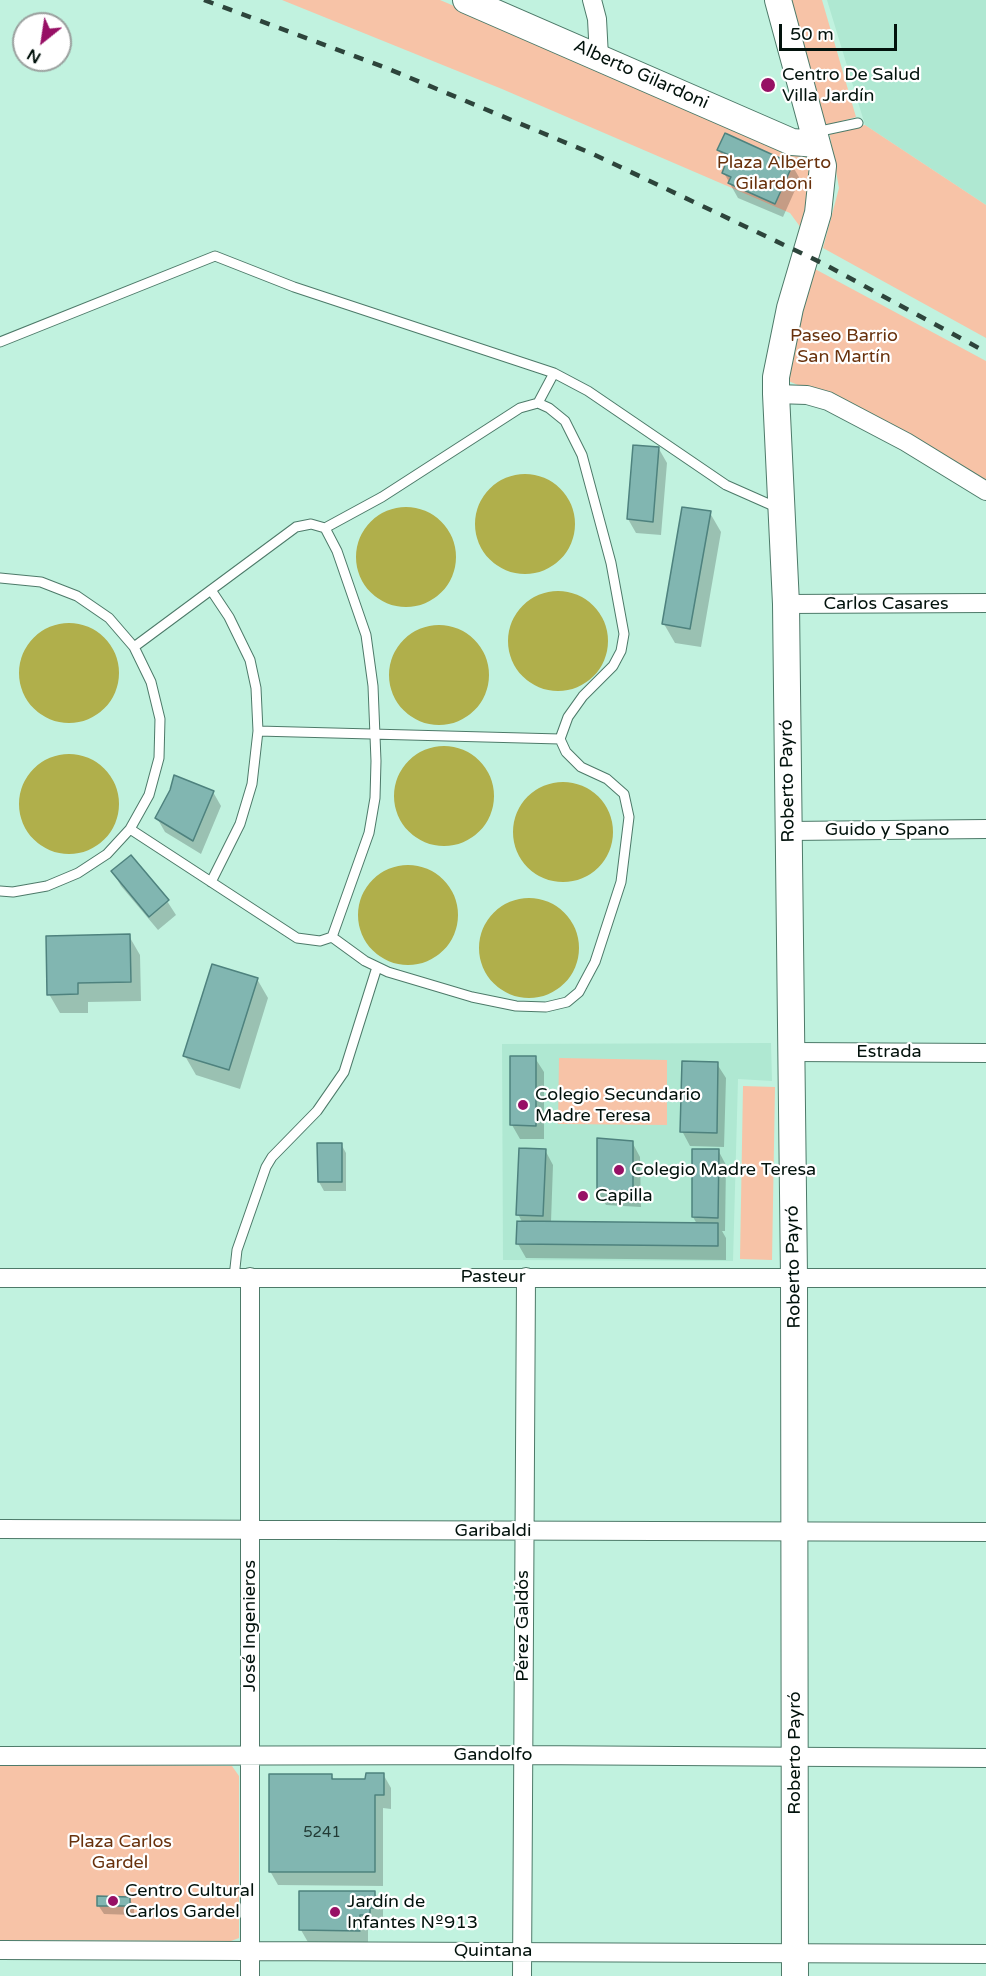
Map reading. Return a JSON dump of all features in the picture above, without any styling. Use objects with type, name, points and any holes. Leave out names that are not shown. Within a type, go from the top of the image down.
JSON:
[{"type":"street","name":"Alberto Gilardoni","points":[[466,0],[792,142],[815,138]]},
{"type":"street","points":[[592,0],[597,19],[599,57]]},
{"type":"street","name":"Roberto Payró","points":[[777,0],[823,166],[822,193],[782,345],[776,386],[786,604],[792,1052],[795,1965]]},
{"type":"street","points":[[776,386],[828,402],[906,441],[986,491]]},
{"type":"street","name":"Carlos Casares","points":[[786,604],[986,603]]},
{"type":"street","name":"Guido y Spano","points":[[789,831],[986,829]]},
{"type":"street","name":"Estrada","points":[[792,1052],[986,1053]]},
{"type":"street","name":"José Ingenieros","points":[[242,1277],[250,1530],[249,1976]]},
{"type":"street","name":"Pérez Galdós","points":[[522,1976],[526,1277]]},
{"type":"street","name":"Pasteur","points":[[0,1278],[986,1278]]},
{"type":"street","name":"Garibaldi","points":[[0,1529],[986,1532]]},
{"type":"street","name":"Gandolfo","points":[[0,1756],[250,1754],[986,1758]]},
{"type":"street","name":"Quintana","points":[[0,1950],[522,1951],[795,1965],[986,1954]]},
{"type":"lane","points":[[815,138],[829,131],[858,123]]},
{"type":"lane","points":[[0,342],[215,256],[294,287],[554,373],[588,391],[726,485],[783,511]]},
{"type":"lane","points":[[538,404],[554,373]]},
{"type":"lane","points":[[134,647],[296,527],[311,524],[325,528],[382,497],[520,408],[538,404],[549,408],[565,421],[582,455],[611,563],[624,634],[621,651],[613,666],[583,696],[568,717],[560,739],[566,752],[581,767],[607,779],[624,794],[629,817],[621,882],[595,962],[579,992],[567,1002],[546,1007],[516,1006],[472,997],[377,967],[332,937]]},
{"type":"lane","points":[[325,528],[337,551],[366,635],[377,735],[375,798],[369,833],[332,937]]},
{"type":"lane","points":[[0,578],[41,582],[77,596],[109,618],[134,647],[151,682],[160,729],[159,758],[149,795],[130,829],[106,854],[78,873],[47,886],[0,891]]},
{"type":"lane","points":[[211,590],[229,617],[250,660],[256,688],[258,731],[252,784],[243,814],[211,882]]},
{"type":"lane","points":[[258,731],[560,739]]},
{"type":"lane","points":[[130,829],[297,938],[320,941],[332,937]]},
{"type":"lane","points":[[242,1277],[237,1250],[266,1167],[272,1157],[317,1111],[344,1072],[377,967]]},
{"type":"shaded area","points":[[827,0],[986,0],[986,205],[865,125]]},
{"type":"shaded area","points":[[525,474],[544,477],[561,488],[572,505],[575,524],[572,543],[561,560],[544,571],[525,574],[506,571],[489,560],[478,543],[475,524],[478,505],[489,488],[506,477]]},
{"type":"shaded area","points":[[406,507],[425,510],[442,521],[453,538],[456,557],[453,576],[442,593],[425,604],[406,607],[387,604],[370,593],[359,576],[356,557],[359,538],[370,521],[387,510]]},
{"type":"shaded area","points":[[558,591],[577,594],[594,605],[605,622],[608,641],[605,660],[594,677],[577,688],[558,691],[539,688],[522,677],[511,660],[508,641],[511,622],[522,605],[539,594]]},
{"type":"shaded area","points":[[69,623],[88,626],[105,637],[116,654],[119,673],[116,692],[105,709],[88,720],[69,723],[50,720],[33,709],[22,692],[19,673],[22,654],[33,637],[50,626]]},
{"type":"shaded area","points":[[429,625],[449,625],[475,639],[486,656],[489,675],[486,694],[475,711],[449,725],[429,725],[411,717],[397,703],[389,685],[389,665],[397,647],[411,633]]},
{"type":"shaded area","points":[[434,746],[454,746],[480,760],[491,777],[494,796],[491,815],[480,832],[454,846],[434,846],[416,838],[402,824],[394,806],[394,786],[402,768],[416,754]]},
{"type":"shaded area","points":[[69,754],[88,757],[105,768],[116,785],[119,804],[116,823],[105,840],[88,851],[69,854],[50,851],[33,840],[22,823],[19,804],[22,785],[33,768],[50,757]]},
{"type":"shaded area","points":[[563,782],[582,785],[599,796],[610,813],[613,832],[610,851],[599,868],[582,879],[563,882],[544,879],[527,868],[516,851],[513,832],[516,813],[527,796],[544,785]]},
{"type":"shaded area","points":[[398,865],[418,865],[444,879],[455,896],[458,915],[455,934],[444,951],[418,965],[398,965],[380,957],[366,943],[358,925],[358,905],[366,887],[380,873]]},
{"type":"shaded area","points":[[519,898],[539,898],[565,912],[576,929],[579,948],[576,967],[565,984],[539,998],[519,998],[501,990],[487,976],[479,958],[479,938],[487,920],[501,906]]},
{"type":"shaded area","name":"Colegio Madre Teresa","points":[[771,1043],[772,1081],[738,1079],[733,1261],[503,1260],[502,1044]]},
{"type":"green space","name":"Plaza Alberto Gilardoni","points":[[282,0],[440,0],[803,153],[813,165],[801,228],[790,213],[502,89]]},
{"type":"green space","points":[[785,0],[822,0],[856,117],[822,127]]},
{"type":"green space","points":[[865,125],[986,205],[986,338],[823,248],[839,188],[829,131]]},
{"type":"green space","name":"Paseo Barrio San Martín","points":[[815,269],[986,361],[986,486],[831,399],[786,380],[806,284]]},
{"type":"green space","points":[[559,1058],[667,1060],[667,1125],[558,1124]]},
{"type":"green space","points":[[743,1086],[775,1087],[772,1260],[740,1259]]},
{"type":"green space","name":"Plaza Carlos Gardel","points":[[0,1764],[232,1766],[239,1776],[239,1938],[231,1941],[0,1940]]},
{"type":"building","points":[[725,133],[793,164],[775,204],[728,183],[731,177],[722,173],[729,155],[717,150]]},
{"type":"building","points":[[633,445],[659,447],[653,522],[627,519]]},
{"type":"building","points":[[682,507],[711,511],[690,629],[662,624]]},
{"type":"building","points":[[174,775],[214,791],[193,841],[155,818],[170,790]]},
{"type":"building","points":[[131,855],[169,900],[149,917],[111,871]]},
{"type":"building","points":[[130,934],[131,982],[78,983],[78,994],[47,995],[46,936]]},
{"type":"building","points":[[212,964],[258,978],[229,1070],[183,1056]]},
{"type":"building","name":"Colegio Secundario Madre Teresa","points":[[510,1056],[536,1056],[536,1126],[510,1125]]},
{"type":"building","name":"Colegio Madre Teresa","points":[[682,1061],[718,1062],[717,1133],[680,1132]]},
{"type":"building","points":[[597,1138],[633,1141],[633,1193],[597,1191]]},
{"type":"building","points":[[317,1143],[342,1143],[342,1182],[318,1182]]},
{"type":"building","points":[[519,1148],[546,1149],[543,1216],[516,1215]]},
{"type":"building","points":[[692,1149],[719,1149],[718,1218],[692,1217]]},
{"type":"building","points":[[517,1221],[718,1223],[718,1246],[516,1244]]},
{"type":"building","points":[[366,1773],[384,1773],[384,1795],[375,1795],[375,1872],[269,1872],[269,1774],[332,1774],[332,1779],[365,1779]]},
{"type":"building","name":"Jardín de Infantes Nº913","points":[[299,1891],[375,1891],[375,1908],[370,1908],[370,1915],[360,1915],[360,1931],[299,1930]]},
{"type":"building","name":"Centro Cultural Carlos Gardel","points":[[97,1896],[130,1897],[130,1906],[97,1906]]},
{"type":"railway","points":[[204,0],[384,67],[593,154],[822,263],[986,352]]},
{"type":"place","name":"Centro De Salud Villa Jardín","points":[[768,85]]},
{"type":"place","name":"Colegio Secundario Madre Teresa","points":[[523,1105]]},
{"type":"place","name":"Colegio Madre Teresa","points":[[619,1170]]},
{"type":"place","name":"Capilla","points":[[583,1196]]},
{"type":"place","name":"Centro Cultural Carlos Gardel","points":[[113,1901]]},
{"type":"place","name":"Jardín de Infantes Nº913","points":[[335,1912]]}]
